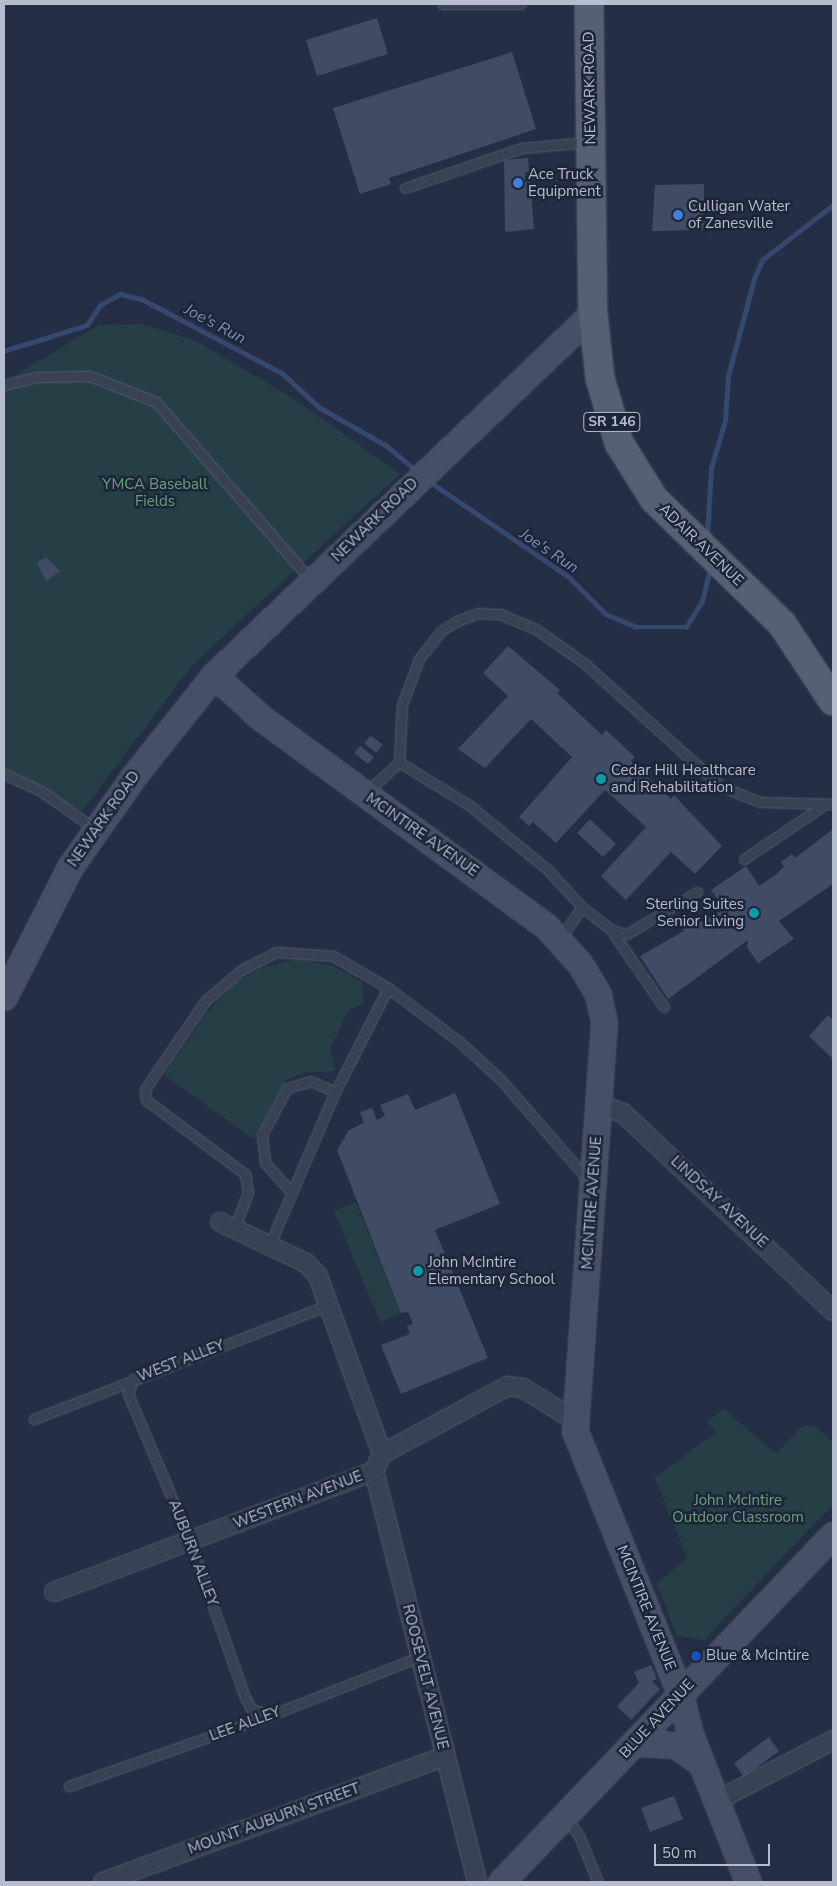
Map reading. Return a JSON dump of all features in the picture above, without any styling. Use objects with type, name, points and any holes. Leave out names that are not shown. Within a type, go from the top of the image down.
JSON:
[{"type":"main road","name":"NEWARK ROAD","points":[[589,4],[593,313]]},
{"type":"main road","name":"ADAIR AVENUE","points":[[593,313],[600,378],[619,443],[669,516],[759,600],[805,653],[833,700]]},
{"type":"street","name":"NEWARK ROAD","points":[[4,997],[70,867],[95,829],[214,675],[593,313]]},
{"type":"street","name":"MCINTIRE AVENUE","points":[[214,675],[260,717],[364,795],[500,890],[560,938],[598,994],[604,1023],[597,1104],[594,1187],[575,1431],[680,1694],[702,1763],[748,1882]]},
{"type":"street","name":"LINDSAY AVENUE","points":[[597,1104],[623,1113],[833,1311]]},
{"type":"street","points":[[227,1225],[306,1263],[318,1276],[382,1454],[508,1386],[523,1388],[576,1421]]},
{"type":"street","name":"WESTERN AVENUE","points":[[54,1592],[374,1471],[382,1454]]},
{"type":"street","name":"ROOSEVELT AVENUE","points":[[374,1471],[419,1657],[477,1882]]},
{"type":"street","name":"BLUE AVENUE","points":[[501,1882],[833,1535]]},
{"type":"street","points":[[716,1801],[833,1740]]},
{"type":"street","points":[[635,1743],[674,1745],[702,1763]]},
{"type":"street","name":"MOUNT AUBURN STREET","points":[[103,1882],[445,1756]]},
{"type":"lane","points":[[442,4],[522,4]]},
{"type":"lane","points":[[405,188],[521,148],[590,142]]},
{"type":"lane","points":[[4,385],[36,377],[90,376],[156,402],[312,580]]},
{"type":"lane","points":[[364,795],[399,762],[402,705],[419,659],[441,632],[457,621],[478,613],[500,614],[536,629],[584,663],[720,786],[760,802],[829,805]]},
{"type":"lane","points":[[399,762],[504,832],[582,907],[611,930],[664,1007]]},
{"type":"lane","points":[[4,774],[41,791],[95,829]]},
{"type":"lane","points":[[744,859],[829,805]]},
{"type":"lane","points":[[611,930],[627,934],[697,892]]},
{"type":"lane","points":[[560,938],[582,907]]},
{"type":"lane","points":[[227,1225],[248,1192],[245,1174],[146,1100],[145,1089],[206,1000],[241,970],[276,952],[333,956],[388,988],[461,1043],[502,1082],[594,1187]]},
{"type":"lane","points":[[269,1246],[335,1092],[388,988]]},
{"type":"lane","points":[[292,1193],[265,1163],[262,1135],[287,1088],[311,1081],[335,1092]]},
{"type":"lane","name":"WEST ALLEY","points":[[34,1419],[133,1379],[328,1305]]},
{"type":"lane","name":"AUBURN ALLEY","points":[[133,1379],[128,1394],[190,1541],[245,1697],[251,1709],[271,1715]]},
{"type":"lane","name":"LEE ALLEY","points":[[69,1786],[271,1715],[419,1657]]},
{"type":"lane","points":[[564,1815],[579,1836],[598,1882]]},
{"type":"green space","name":"YMCA Baseball Fields","points":[[142,324],[196,341],[294,399],[400,474],[194,663],[82,811],[4,771],[4,382],[99,325]]},
{"type":"green space","points":[[297,959],[333,966],[362,982],[364,1003],[348,1011],[330,1049],[336,1071],[303,1073],[286,1080],[254,1139],[164,1075],[206,1014],[232,985],[259,969]]},
{"type":"green space","points":[[356,1202],[401,1313],[380,1322],[334,1211]]},
{"type":"green space","name":"John McIntire Outdoor Classroom","points":[[724,1409],[776,1454],[802,1426],[815,1426],[833,1442],[833,1504],[704,1640],[677,1636],[657,1583],[687,1558],[655,1478],[716,1432],[707,1421]]},
{"type":"building","points":[[377,18],[388,54],[317,76],[306,40]]},
{"type":"building","points":[[512,52],[536,129],[389,178],[391,184],[360,194],[333,108]]},
{"type":"building","name":"Ace Truck Equipment","points":[[528,158],[534,229],[505,232],[504,160]]},
{"type":"building","name":"Culligan Water of Zanesville","points":[[704,184],[704,230],[652,231],[655,185]]},
{"type":"building","points":[[46,557],[60,571],[46,581],[37,563]]},
{"type":"building","name":"Cedar Hill Healthcare and Rehabilitation","points":[[508,646],[560,690],[557,693],[602,735],[606,730],[635,757],[631,761],[671,799],[674,795],[722,846],[695,874],[671,852],[626,900],[601,876],[646,827],[605,790],[556,843],[533,822],[529,826],[519,817],[572,757],[531,719],[485,768],[458,749],[508,696],[483,673]]},
{"type":"building","points":[[371,736],[383,745],[376,753],[364,743]]},
{"type":"building","points":[[360,746],[374,757],[368,764],[354,753]]},
{"type":"building","points":[[590,819],[616,844],[603,857],[577,833]]},
{"type":"building","name":"Sterling Suites Senior Living","points":[[833,829],[833,884],[779,921],[794,939],[758,963],[747,947],[748,940],[668,999],[640,956],[684,931],[681,927],[694,918],[697,922],[706,920],[724,908],[711,890],[746,866],[759,886],[778,873],[784,866],[781,862],[792,854],[795,858]]},
{"type":"building","points":[[828,1015],[833,1020],[833,1059],[809,1036]]},
{"type":"building","name":"John McIntire Elementary School","points":[[455,1093],[500,1204],[435,1230],[488,1358],[401,1394],[381,1345],[410,1334],[407,1326],[413,1324],[408,1312],[401,1313],[337,1150],[349,1130],[364,1123],[360,1112],[372,1108],[377,1120],[385,1116],[380,1105],[408,1094],[415,1110]]},
{"type":"building","points":[[651,1665],[657,1679],[652,1681],[660,1689],[631,1720],[617,1706],[639,1683],[634,1672]]},
{"type":"building","points":[[769,1737],[779,1751],[744,1777],[734,1763]]},
{"type":"building","points":[[674,1796],[683,1819],[650,1832],[641,1808]]},
{"type":"waterway","name":"Joe's Run","points":[[707,536],[711,468],[725,421],[728,376],[754,279],[762,260],[833,205]]},
{"type":"waterway","name":"Joe's Run","points":[[4,351],[87,325],[100,305],[120,294],[142,299],[282,373],[319,407],[387,446],[417,471]]},
{"type":"waterway","name":"Joe's Run","points":[[429,481],[568,576],[606,614],[636,627],[686,627],[702,601],[710,568]]},
{"type":"place","name":"Ace Truck Equipment","points":[[518,183]]},
{"type":"place","name":"Culligan Water of Zanesville","points":[[678,215]]},
{"type":"place","name":"Cedar Hill Healthcare and Rehabilitation","points":[[601,779]]},
{"type":"place","name":"Sterling Suites Senior Living","points":[[754,913]]},
{"type":"place","name":"John McIntire Elementary School","points":[[418,1271]]},
{"type":"place","name":"Blue & McIntire","points":[[696,1656]]}]
